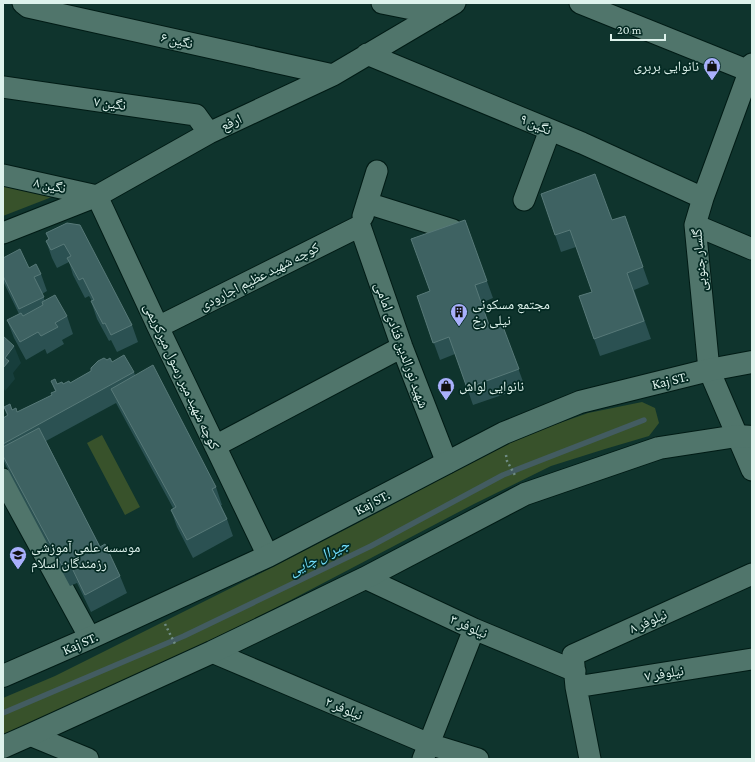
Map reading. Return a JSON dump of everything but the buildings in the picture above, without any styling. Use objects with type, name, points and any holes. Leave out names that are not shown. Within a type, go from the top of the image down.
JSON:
[{"type":"main road","name":"Kaj ST.","points":[[3,676],[90,638],[268,556],[504,433],[580,402],[709,370],[752,362]]},
{"type":"main road","points":[[3,747],[212,652],[365,578],[525,494],[659,448],[744,437]]},
{"type":"street","name":"نگین ۶","points":[[23,3],[28,7],[333,75]]},
{"type":"street","points":[[382,3],[437,14]]},
{"type":"street","name":"ارفع","points":[[3,233],[98,196],[209,133],[333,75],[454,3]]},
{"type":"street","points":[[580,3],[749,79]]},
{"type":"street","name":"نگین ۹","points":[[367,54],[589,146],[703,198]]},
{"type":"street","name":"گلسار جنوبی","points":[[749,79],[703,198],[695,225],[709,370],[744,437],[752,470]]},
{"type":"street","name":"نگین ۷","points":[[3,87],[196,115],[209,133]]},
{"type":"street","points":[[524,200],[550,130]]},
{"type":"street","points":[[360,226],[377,171]]},
{"type":"street","name":"نگین ۸","points":[[3,175],[98,196]]},
{"type":"street","name":"کوچه شهید میر رسول میرکریمی","points":[[98,196],[158,327],[268,556]]},
{"type":"street","points":[[367,203],[453,230]]},
{"type":"street","points":[[695,225],[752,249]]},
{"type":"street","name":"کوچه شهید عظیم اجارودی","points":[[158,327],[360,226]]},
{"type":"street","name":"شهید نورالدین قنادی امامی","points":[[360,226],[402,347],[447,463]]},
{"type":"street","points":[[215,446],[402,347]]},
{"type":"street","points":[[3,479],[9,506],[90,638]]},
{"type":"street","name":"نیلوفر ۸","points":[[576,679],[573,655],[752,574]]},
{"type":"street","name":"نیلوفر ۳","points":[[365,578],[576,679]]},
{"type":"street","points":[[426,752],[474,629]]},
{"type":"street","name":"نیلوفر ۲","points":[[212,652],[426,752],[478,759]]},
{"type":"street","name":"نیلوفر ۷","points":[[576,679],[752,658]]},
{"type":"street","points":[[576,679],[590,759]]},
{"type":"street","points":[[30,735],[88,759]]},
{"type":"path","points":[[506,460],[519,482]]},
{"type":"path","points":[[168,629],[179,652]]},
{"type":"green space","points":[[3,185],[57,195],[3,216]]},
{"type":"green space","points":[[642,402],[655,408],[659,423],[649,436],[551,466],[474,504],[120,688],[3,741],[3,698],[55,676],[275,566],[383,510],[493,450],[537,431],[588,413]]},
{"type":"green space","points":[[102,435],[140,507],[125,515],[87,443]]},
{"type":"waterway","name":"جیرال چایی","points":[[3,713],[184,636],[371,546],[503,475],[644,420]]},
{"type":"place","name":"نانوایی بربری","points":[[712,81]]},
{"type":"place","name":"مجتمع مسکونی نیلی رخ","points":[[459,327]]},
{"type":"place","name":"نانوایی لواش","points":[[446,401]]},
{"type":"place","name":"موسسه علمی آموزشی رزمندگان اسلام","points":[[18,570]]}]
